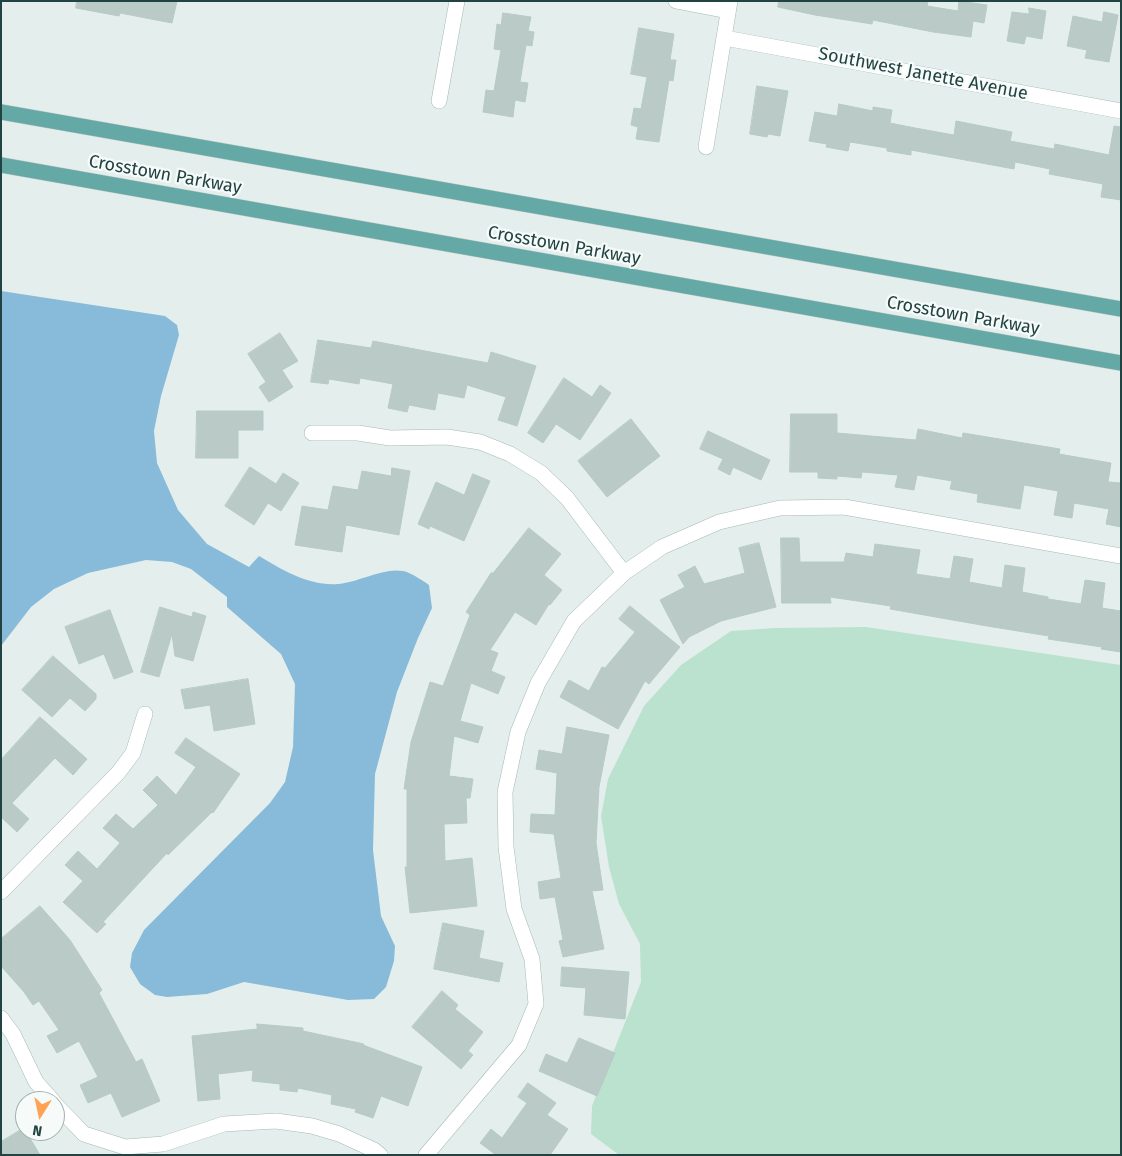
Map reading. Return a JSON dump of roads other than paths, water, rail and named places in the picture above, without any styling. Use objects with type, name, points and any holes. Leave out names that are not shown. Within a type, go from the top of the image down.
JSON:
[{"type":"main road","name":"Crosstown Parkway","points":[[1,112],[1121,309]]},
{"type":"main road","name":"Crosstown Parkway","points":[[1,166],[1121,363]]},
{"type":"street","points":[[439,101],[457,1]]},
{"type":"street","points":[[676,1],[729,6],[706,147]]},
{"type":"street","name":"Southwest Janette Avenue","points":[[724,38],[1121,111]]},
{"type":"street","points":[[312,433],[358,433],[390,438],[447,437],[480,442],[510,454],[541,473],[566,498],[624,573]]},
{"type":"street","points":[[426,1155],[519,1045],[536,1004],[532,959],[514,909],[506,847],[505,792],[518,732],[538,683],[574,621],[624,573],[662,547],[719,522],[780,508],[844,508],[1121,556]]},
{"type":"street","points":[[1,892],[118,773],[133,753],[144,714]]},
{"type":"street","points":[[1,1018],[13,1034],[36,1082],[44,1091]]},
{"type":"street","points":[[65,1114],[84,1134],[125,1147],[163,1144],[224,1124],[276,1121],[312,1126],[339,1134],[374,1150],[380,1155]]},
{"type":"water","points":[[1,291],[165,316],[177,325],[179,335],[161,396],[154,431],[157,463],[178,510],[207,544],[249,567],[259,556],[296,576],[316,582],[327,584],[346,583],[383,572],[401,571],[412,574],[429,585],[432,608],[397,692],[375,774],[373,850],[381,916],[395,946],[394,961],[386,987],[374,999],[348,1000],[244,982],[207,994],[167,997],[155,995],[140,984],[130,967],[132,953],[144,930],[270,803],[285,782],[293,747],[295,684],[281,654],[227,607],[227,597],[191,569],[172,562],[146,560],[88,573],[54,589],[31,607],[1,646]]}]
